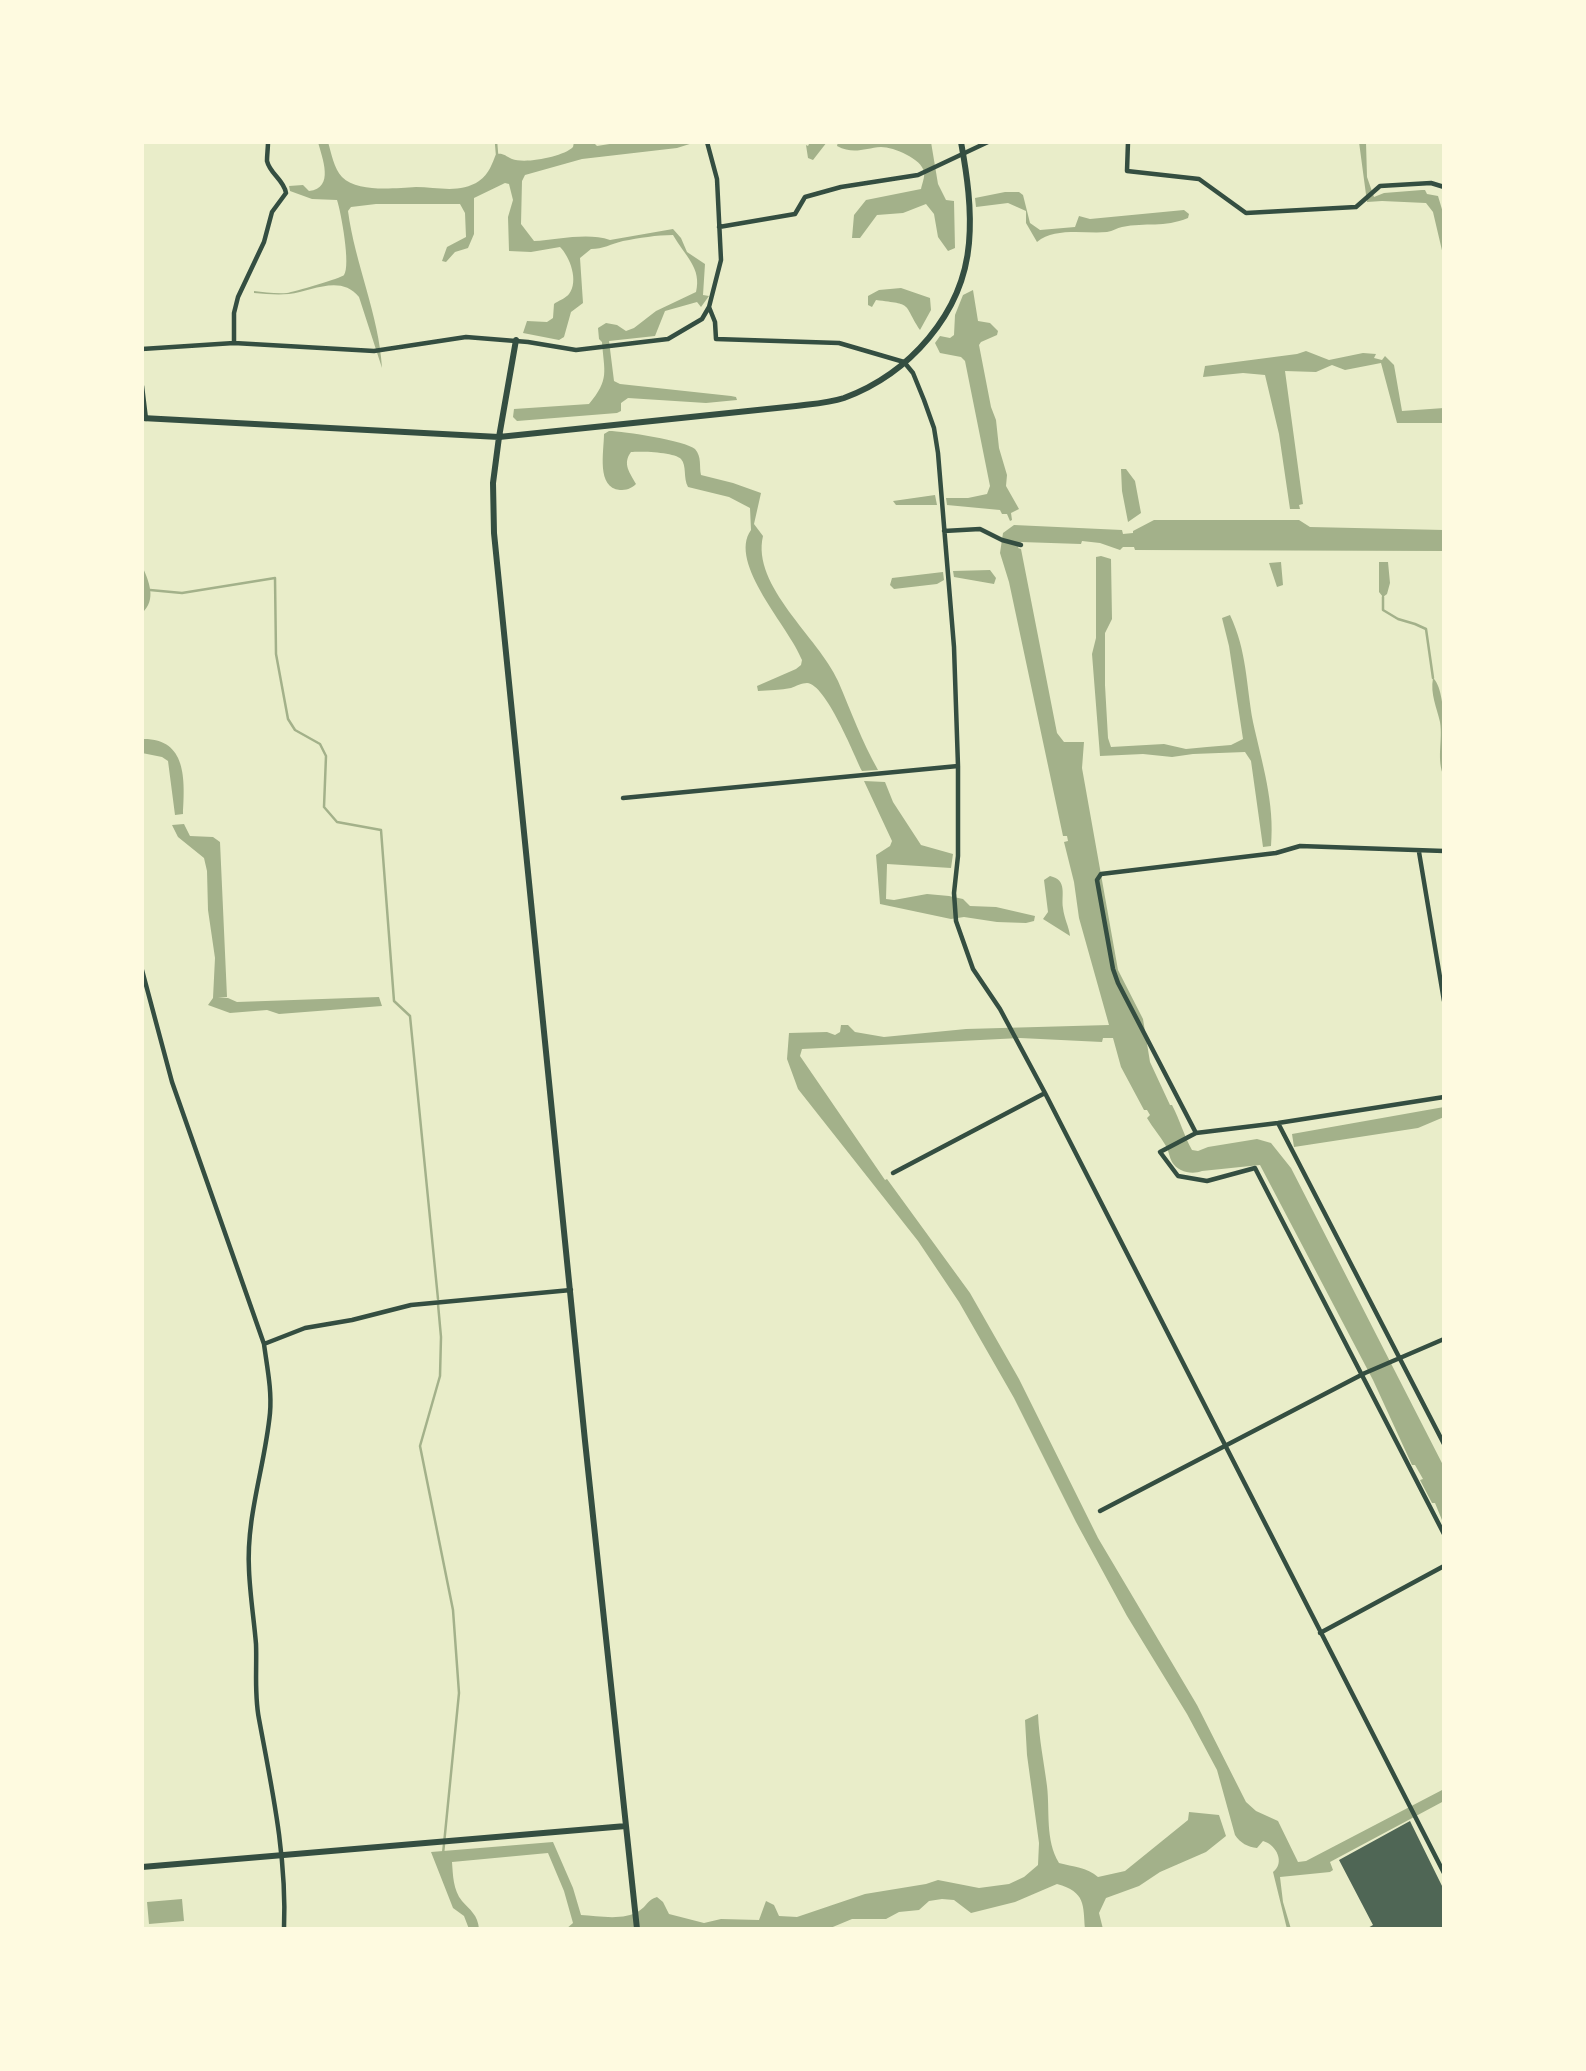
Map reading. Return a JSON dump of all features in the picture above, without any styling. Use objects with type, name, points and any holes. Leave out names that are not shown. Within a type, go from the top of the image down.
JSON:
[{"type":"main road","points":[[144,418],[499,437],[753,412],[841,399],[868,387],[925,344],[937,328],[961,280],[969,246],[970,223],[961,142]]},
{"type":"main road","points":[[516,340],[493,483],[495,547],[637,1929]]},
{"type":"main road","points":[[142,1867],[626,1826]]},
{"type":"street","points":[[233,343],[234,313],[238,297],[264,242],[272,212],[286,193],[285,187],[267,161],[268,142]]},
{"type":"street","points":[[719,227],[795,214],[805,197],[841,187],[922,173],[988,142]]},
{"type":"street","points":[[1128,142],[1127,171],[1199,179],[1246,213],[1356,207],[1380,186],[1431,183],[1444,187]]},
{"type":"street","points":[[142,349],[233,343],[374,351],[466,337],[516,340],[576,351],[668,339],[702,319],[709,307],[721,260],[717,179],[708,143]]},
{"type":"street","points":[[709,307],[715,322],[716,339],[839,343],[904,362],[913,373],[933,428],[954,647],[958,766],[958,856],[954,893],[956,921],[973,969],[1003,1015],[1045,1093],[1444,1873]]},
{"type":"street","points":[[142,386],[144,418]]},
{"type":"street","points":[[944,531],[980,528],[1002,540],[1021,545]]},
{"type":"street","points":[[623,798],[958,766]]},
{"type":"street","points":[[1196,1133],[1142,1032],[1113,969],[1098,877],[1101,874],[1276,853],[1300,846],[1444,851]]},
{"type":"street","points":[[1419,852],[1444,1001]]},
{"type":"street","points":[[142,970],[172,1082],[264,1344],[271,1389],[264,1458],[252,1510],[248,1567],[251,1615],[256,1642],[255,1690],[258,1718],[267,1752],[283,1855],[284,1929]]},
{"type":"street","points":[[893,1173],[1045,1093]]},
{"type":"street","points":[[1444,1097],[1196,1133],[1160,1152],[1178,1176],[1207,1181],[1255,1168],[1364,1373],[1444,1534]]},
{"type":"street","points":[[1278,1123],[1396,1358],[1444,1444]]},
{"type":"street","points":[[264,1344],[305,1328],[352,1320],[411,1305],[571,1290]]},
{"type":"street","points":[[1100,1511],[1364,1373],[1444,1339]]},
{"type":"street","points":[[1320,1633],[1444,1566]]},
{"type":"shaded area","points":[[318,142],[328,142],[339,174],[357,185],[377,188],[448,189],[472,185],[479,181],[488,172],[496,154],[526,161],[561,154],[573,147],[574,142],[593,142],[597,146],[622,142],[696,142],[677,148],[582,159],[525,175],[522,181],[521,224],[534,241],[582,237],[610,240],[673,229],[681,238],[687,252],[705,264],[703,295],[709,296],[701,307],[697,302],[665,311],[655,336],[609,341],[614,381],[620,384],[731,396],[737,400],[706,403],[628,398],[621,403],[621,411],[617,413],[517,421],[513,417],[514,409],[589,404],[600,388],[604,375],[602,342],[598,328],[606,323],[617,325],[626,331],[634,328],[656,311],[696,292],[697,276],[673,235],[623,241],[591,249],[580,258],[583,303],[571,312],[564,337],[559,340],[523,333],[527,321],[547,322],[553,318],[554,304],[569,294],[573,276],[570,263],[560,247],[531,252],[509,251],[508,217],[513,200],[509,184],[505,183],[474,198],[474,234],[468,248],[455,252],[446,262],[442,261],[447,247],[466,237],[465,213],[460,204],[376,204],[351,207],[348,211],[376,329],[382,368],[359,297],[352,290],[335,285],[289,294],[254,293],[287,293],[344,275],[346,250],[337,200],[312,199],[290,191],[289,186],[303,185],[309,191],[322,184],[325,171]]},
{"type":"shaded area","points":[[810,142],[827,142],[813,160],[808,158],[806,145]]},
{"type":"shaded area","points":[[838,142],[931,142],[938,184],[946,200],[954,201],[955,248],[948,251],[938,237],[934,214],[926,204],[903,213],[877,215],[860,238],[852,238],[854,215],[866,200],[921,189],[924,172],[913,158],[893,149],[881,147],[849,150],[837,146]]},
{"type":"shaded area","points":[[1359,142],[1366,142],[1367,177],[1374,197],[1384,193],[1422,190],[1438,196],[1444,216],[1444,259],[1433,212],[1426,203],[1367,202]]},
{"type":"shaded area","points":[[1019,192],[1023,195],[1030,223],[1040,230],[1075,227],[1079,216],[1090,219],[1184,210],[1189,214],[1188,218],[1171,223],[1120,227],[1107,232],[1052,234],[1037,242],[1026,223],[1026,211],[1008,203],[976,207],[975,198]]},
{"type":"shaded area","points":[[901,288],[930,298],[931,310],[920,330],[906,306],[902,304],[876,300],[872,307],[868,305],[868,296],[879,290]]},
{"type":"shaded area","points":[[973,290],[978,321],[990,323],[998,331],[997,335],[979,345],[996,420],[999,448],[1007,475],[1006,486],[1019,509],[1011,513],[1010,521],[1007,514],[1002,514],[1000,510],[947,505],[946,498],[968,498],[987,494],[990,486],[965,361],[961,357],[940,353],[935,343],[940,336],[950,338],[954,335],[955,315],[963,295]]},
{"type":"shaded area","points":[[1306,351],[1329,360],[1363,353],[1376,354],[1374,358],[1382,360],[1385,356],[1394,365],[1402,411],[1444,408],[1444,423],[1397,423],[1381,363],[1345,370],[1332,365],[1316,372],[1285,371],[1303,504],[1299,505],[1300,509],[1290,509],[1279,434],[1265,375],[1243,373],[1203,377],[1205,366]]},
{"type":"shaded area","points":[[609,431],[654,437],[689,446],[699,455],[701,475],[761,493],[754,524],[763,536],[762,555],[767,574],[776,593],[829,664],[878,770],[862,771],[831,707],[814,686],[805,683],[787,689],[758,691],[757,686],[796,669],[802,660],[753,577],[747,560],[746,544],[751,530],[750,508],[729,497],[688,487],[681,459],[665,453],[631,452],[627,464],[636,484],[624,490],[612,488],[607,483],[603,468],[604,434]]},
{"type":"shaded area","points":[[1121,469],[1126,469],[1135,481],[1141,513],[1128,522],[1122,491]]},
{"type":"shaded area","points":[[935,495],[937,505],[896,505],[893,501]]},
{"type":"shaded area","points":[[1154,520],[1299,520],[1310,527],[1444,530],[1444,551],[1135,550],[1134,547],[1123,547],[1120,550],[1100,543],[1082,541],[1081,544],[1021,542],[1018,548],[1021,549],[1057,733],[1064,742],[1084,742],[1082,768],[1118,970],[1143,1019],[1150,1062],[1192,1150],[1257,1139],[1271,1143],[1291,1168],[1444,1467],[1444,1525],[1435,1503],[1432,1503],[1420,1480],[1423,1479],[1415,1465],[1412,1465],[1373,1380],[1260,1165],[1194,1173],[1185,1172],[1175,1165],[1147,1118],[1150,1115],[1144,1110],[1121,1067],[1113,1038],[1103,1038],[1102,1042],[1020,1038],[802,1049],[800,1056],[885,1180],[887,1179],[970,1293],[1019,1379],[1098,1538],[1197,1705],[1246,1802],[1256,1811],[1278,1821],[1298,1862],[1306,1861],[1444,1789],[1444,1801],[1330,1862],[1333,1870],[1330,1872],[1280,1877],[1283,1902],[1291,1929],[1287,1929],[1273,1872],[1277,1868],[1278,1855],[1268,1843],[1263,1841],[1257,1848],[1247,1846],[1235,1835],[1217,1770],[1187,1714],[1127,1616],[1014,1398],[959,1302],[918,1241],[798,1089],[787,1059],[789,1033],[827,1032],[835,1035],[840,1032],[841,1025],[848,1025],[855,1032],[884,1037],[966,1029],[1109,1025],[1079,918],[1064,842],[1068,841],[1067,836],[1063,836],[1009,582],[1000,553],[1003,533],[1014,525],[1122,530],[1123,534],[1133,533]]},
{"type":"shaded area","points":[[1096,557],[1111,559],[1112,619],[1105,633],[1105,685],[1108,738],[1111,747],[1164,744],[1186,749],[1231,745],[1243,739],[1229,646],[1222,618],[1230,615],[1243,655],[1253,722],[1267,783],[1271,846],[1263,847],[1251,761],[1245,752],[1172,757],[1143,754],[1100,756],[1092,654],[1096,638]]},
{"type":"shaded area","points":[[1281,562],[1283,585],[1277,587],[1269,563]]},
{"type":"shaded area","points":[[1379,562],[1388,562],[1390,583],[1387,594],[1383,597],[1379,592]]},
{"type":"shaded area","points":[[142,566],[149,584],[150,596],[147,608],[142,613]]},
{"type":"shaded area","points":[[990,570],[996,578],[994,584],[954,577],[953,571]]},
{"type":"shaded area","points":[[943,572],[944,580],[937,584],[894,589],[890,585],[892,578]]},
{"type":"shaded area","points":[[1433,678],[1438,685],[1443,710],[1444,777],[1440,763],[1441,729],[1433,695]]},
{"type":"shaded area","points":[[142,739],[157,740],[168,745],[175,753],[183,775],[183,814],[175,815],[168,761],[142,753]]},
{"type":"shaded area","points":[[864,781],[885,782],[893,802],[921,845],[953,854],[951,868],[887,864],[886,899],[927,894],[949,896],[963,899],[970,906],[996,907],[1035,916],[1034,921],[997,922],[964,917],[951,919],[880,904],[876,855],[890,846],[892,841]]},
{"type":"shaded area","points":[[184,824],[190,836],[213,837],[220,842],[227,997],[218,998],[237,1002],[379,997],[382,1006],[279,1014],[267,1010],[230,1013],[208,1005],[213,998],[215,958],[208,910],[207,871],[204,858],[178,837],[172,825]]},
{"type":"shaded area","points":[[1050,876],[1059,881],[1063,889],[1064,912],[1070,936],[1043,919],[1048,912],[1044,880]]},
{"type":"shaded area","points":[[1444,1107],[1444,1117],[1418,1128],[1294,1147],[1292,1134]]},
{"type":"shaded area","points":[[1038,1714],[1050,1835],[1059,1863],[1085,1869],[1098,1877],[1125,1871],[1188,1820],[1189,1812],[1219,1815],[1226,1836],[1206,1852],[1160,1872],[1139,1886],[1106,1898],[1099,1913],[1103,1929],[1085,1929],[1083,1906],[1078,1895],[1057,1884],[1015,1902],[971,1913],[954,1900],[942,1899],[929,1901],[919,1910],[899,1912],[886,1919],[852,1919],[828,1929],[566,1929],[573,1923],[564,1891],[548,1853],[452,1862],[457,1892],[473,1913],[479,1929],[469,1929],[464,1916],[453,1908],[431,1852],[553,1842],[573,1888],[581,1915],[626,1916],[639,1911],[657,1897],[669,1914],[704,1923],[721,1919],[759,1920],[766,1901],[774,1905],[779,1916],[797,1917],[865,1894],[938,1880],[979,1888],[1009,1884],[1024,1877],[1038,1865],[1039,1843],[1025,1720]]},
{"type":"shaded area","points":[[182,1899],[184,1921],[149,1924],[147,1902]]},
{"type":"building","points":[[1410,1821],[1444,1890],[1444,1929],[1366,1929],[1373,1925],[1339,1860]]},
{"type":"waterway","points":[[496,142],[497,154]]},
{"type":"waterway","points":[[150,590],[182,593],[275,578],[276,654],[288,719],[295,730],[320,744],[326,756],[324,807],[337,822],[381,830],[394,1001],[410,1016],[438,1299]]},
{"type":"waterway","points":[[1383,597],[1383,610],[1398,619],[1426,629],[1433,678]]},
{"type":"waterway","points":[[438,1304],[440,1376],[420,1446],[453,1610],[459,1693],[443,1854]]}]
